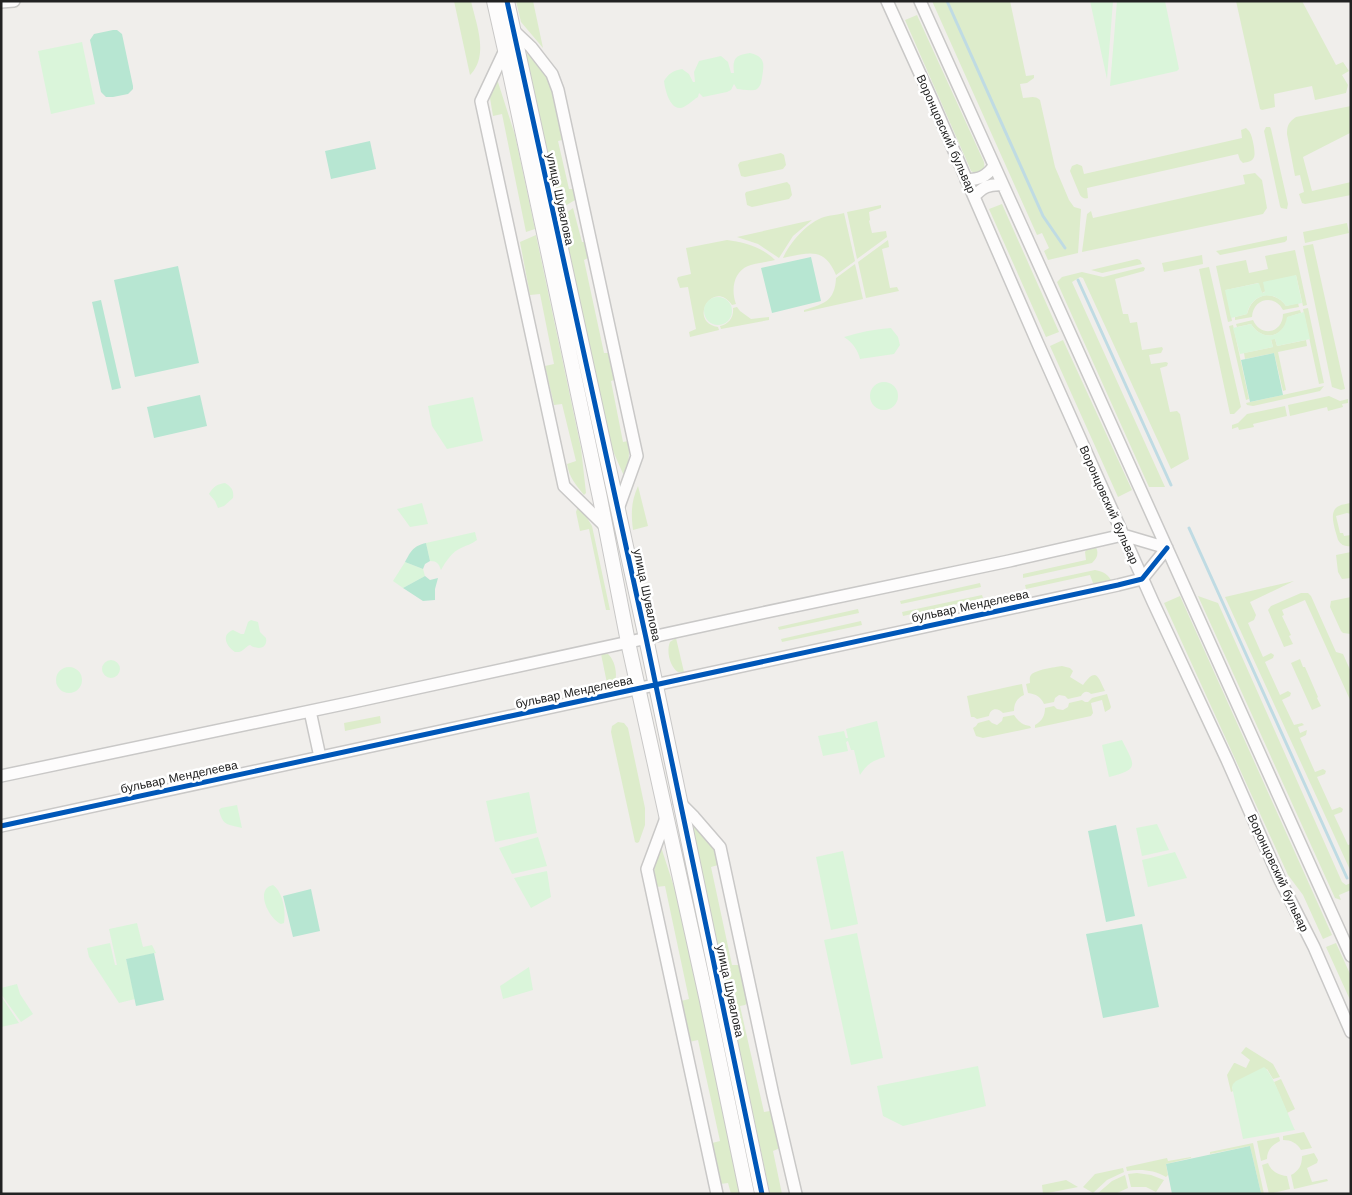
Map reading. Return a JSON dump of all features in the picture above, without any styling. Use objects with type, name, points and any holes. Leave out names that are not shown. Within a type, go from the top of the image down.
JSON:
[{"type":"street","points":[[1,2],[14,1]]},
{"type":"street","name":"улица Шувалова","points":[[494,1],[600,498],[628,642],[709,1010],[747,1194]]},
{"type":"street","name":"улица Шувалова","points":[[507,1],[646,638],[762,1194]]},
{"type":"street","name":"Воронцовский бульвар","points":[[887,1],[1142,579],[1280,880],[1314,947],[1351,1032]]},
{"type":"street","points":[[920,1],[1351,956]]},
{"type":"street","points":[[513,30],[531,47],[552,74],[558,90],[637,456],[618,509]]},
{"type":"street","points":[[505,50],[481,101],[564,486],[605,526]]},
{"type":"street","points":[[966,180],[977,179],[988,174],[994,166]]},
{"type":"street","points":[[974,197],[981,189],[992,184],[1003,185]]},
{"type":"street","points":[[1,776],[1123,535],[1167,548]]},
{"type":"street","points":[[1142,579],[1167,548]]},
{"type":"street","name":"бульвар Менделеева","points":[[1,826],[1142,579]]},
{"type":"street","points":[[310,711],[320,758]]},
{"type":"street","points":[[679,802],[720,847],[796,1194]]},
{"type":"street","points":[[666,818],[647,869],[718,1194]]},
{"type":"green space","points":[[454,1],[471,1],[478,29],[480,39],[479,57],[470,75]]},
{"type":"green space","points":[[516,1],[533,1],[543,48],[521,22]]},
{"type":"green space","points":[[932,1],[1010,1],[1026,76],[1034,75],[1034,78],[1027,83],[1020,84],[1023,98],[1034,97],[1040,100],[1055,167],[1069,200],[1074,207],[1081,209],[1078,253],[1048,260],[1044,251],[1049,248],[1042,233],[1037,235]]},
{"type":"green space","points":[[1090,1],[1113,1],[1107,79]]},
{"type":"green space","points":[[1117,1],[1165,1],[1179,69],[1177,71],[1110,86]]},
{"type":"green space","points":[[1236,1],[1302,1],[1336,65],[1343,62],[1349,71],[1342,75],[1348,85],[1346,93],[1315,100],[1312,86],[1274,94],[1275,107],[1260,109]]},
{"type":"green space","points":[[917,15],[984,162],[983,170],[977,174],[971,171],[905,20]]},
{"type":"green space","points":[[117,30],[122,34],[133,89],[128,94],[106,97],[101,92],[90,40],[94,34]]},
{"type":"green space","points":[[82,42],[95,104],[51,114],[38,51]]},
{"type":"green space","points":[[526,53],[543,70],[555,104],[562,140],[558,141],[569,189],[573,189],[575,200],[560,209]]},
{"type":"green space","points":[[750,53],[759,57],[763,62],[762,78],[757,89],[737,89],[734,84],[731,90],[727,92],[703,97],[699,93],[698,97],[682,108],[676,107],[670,102],[664,81],[672,73],[682,69],[695,82],[694,72],[699,61],[721,56],[728,62],[731,73],[734,73],[734,61],[736,58]]},
{"type":"green space","points":[[497,79],[515,135],[535,229],[526,232],[502,114],[493,116],[490,98],[495,80]]},
{"type":"green space","points":[[1351,106],[1351,132],[1303,157],[1312,191],[1351,182],[1351,195],[1302,203],[1299,194],[1304,192],[1300,175],[1295,176],[1287,134],[1289,124],[1296,117]]},
{"type":"green space","points":[[1266,127],[1271,129],[1288,204],[1287,209],[1280,206],[1264,131]]},
{"type":"green space","points":[[1246,128],[1251,136],[1254,155],[1251,160],[1243,163],[1238,154],[1087,188],[1088,198],[1083,198],[1080,195],[1070,171],[1072,166],[1077,164],[1082,166],[1084,174],[1242,138],[1241,130]]},
{"type":"green space","points":[[370,141],[376,169],[331,179],[325,151]]},
{"type":"green space","points":[[781,153],[784,155],[786,165],[783,169],[745,177],[741,176],[738,165],[740,162]]},
{"type":"green space","points":[[1255,173],[1262,180],[1267,208],[1263,214],[1082,252],[1087,214],[1091,211],[1093,218],[1245,184],[1243,175]]},
{"type":"green space","points":[[787,182],[790,185],[792,195],[789,199],[752,207],[747,205],[746,192]]},
{"type":"green space","points":[[1002,204],[1059,332],[1046,337],[989,209]]},
{"type":"green space","points":[[881,205],[881,208],[869,212],[869,221],[872,233],[886,231],[887,237],[857,259],[847,212]]},
{"type":"green space","points":[[573,208],[588,258],[584,260],[604,353],[608,353],[614,380],[611,381],[623,442],[628,441],[629,459],[624,476],[609,442],[562,216]]},
{"type":"green space","points":[[844,213],[855,261],[836,275],[826,259],[821,256],[800,254],[783,258],[795,239],[812,223],[824,217]]},
{"type":"green space","points":[[812,220],[793,236],[779,258],[758,244],[737,237]]},
{"type":"green space","points":[[1347,223],[1349,233],[1305,243],[1303,232]]},
{"type":"green space","points":[[536,235],[581,448],[586,493],[584,495],[569,473],[567,464],[576,461],[562,404],[554,405],[545,366],[554,364],[540,294],[530,295],[520,242]]},
{"type":"green space","points":[[1287,236],[1285,242],[1220,255],[1216,251]]},
{"type":"green space","points":[[727,240],[752,246],[770,255],[775,260],[751,265],[743,269],[734,282],[734,299],[736,304],[732,305],[725,298],[717,296],[706,304],[704,318],[709,324],[718,327],[719,330],[690,337],[689,332],[696,329],[688,287],[680,288],[677,279],[678,277],[691,274],[686,248]]},
{"type":"green space","points":[[888,240],[889,247],[882,249],[890,288],[897,287],[899,291],[866,298],[858,262]]},
{"type":"green space","points":[[1313,244],[1345,389],[1341,390],[1332,387],[1303,246]]},
{"type":"green space","points":[[1295,250],[1307,305],[1303,306],[1296,275],[1262,293],[1258,283],[1226,290],[1232,321],[1228,322],[1216,266],[1246,260],[1249,273],[1268,269],[1265,256]]},
{"type":"green space","points":[[1202,255],[1203,264],[1164,272],[1162,263]]},
{"type":"green space","points":[[811,257],[821,301],[772,313],[761,268]]},
{"type":"green space","points":[[1137,259],[1142,264],[1102,273],[1091,270]]},
{"type":"green space","points":[[855,264],[863,299],[804,312],[804,310],[817,306],[831,297],[836,278]]},
{"type":"green space","points":[[178,266],[199,363],[135,377],[114,280]]},
{"type":"green space","points":[[1209,267],[1241,407],[1234,414],[1230,414],[1199,269]]},
{"type":"green space","points":[[1145,268],[1144,271],[1115,279],[1123,314],[1128,314],[1130,323],[1137,322],[1142,350],[1162,347],[1161,353],[1149,355],[1151,364],[1168,363],[1167,366],[1160,368],[1170,412],[1177,411],[1180,414],[1189,459],[1171,469],[1083,278],[1080,277],[1072,282],[1165,487],[1149,487],[1057,282],[1062,277],[1082,272],[1103,277]]},
{"type":"green space","points":[[1296,275],[1302,303],[1286,306],[1275,297],[1264,296],[1253,302],[1247,314],[1231,318],[1225,290],[1259,283],[1262,293],[1265,292],[1263,282]]},
{"type":"green space","points":[[1266,295],[1278,298],[1286,306],[1298,303],[1299,307],[1283,310],[1275,302],[1265,300],[1256,306],[1252,317],[1235,320],[1235,317],[1247,314],[1251,304],[1256,299]]},
{"type":"green space","points":[[718,297],[728,301],[732,311],[728,321],[718,325],[708,321],[704,311],[708,301]]},
{"type":"green space","points":[[101,300],[121,388],[112,390],[92,302]]},
{"type":"green space","points":[[737,307],[751,319],[769,317],[769,320],[721,329],[720,326],[726,324],[732,317],[733,308]]},
{"type":"green space","points":[[1308,308],[1324,383],[1319,384],[1303,309]]},
{"type":"green space","points":[[1300,310],[1301,313],[1288,317],[1282,329],[1272,335],[1261,333],[1251,324],[1237,327],[1236,324],[1253,320],[1261,329],[1271,331],[1279,325],[1283,314]]},
{"type":"green space","points":[[1304,312],[1310,339],[1277,346],[1275,339],[1271,340],[1273,347],[1240,354],[1233,328],[1251,324],[1261,333],[1272,335],[1282,329],[1287,317]]},
{"type":"green space","points":[[1233,325],[1249,399],[1246,400],[1229,326]]},
{"type":"green space","points":[[891,328],[898,337],[900,345],[894,354],[860,359],[854,346],[844,337],[868,331]]},
{"type":"green space","points":[[1271,339],[1275,339],[1277,346],[1306,340],[1307,346],[1278,352],[1286,390],[1283,391],[1274,353],[1245,359],[1244,353],[1273,347]]},
{"type":"green space","points":[[1063,340],[1132,490],[1118,497],[1050,346]]},
{"type":"green space","points":[[1274,353],[1283,395],[1250,402],[1241,360]]},
{"type":"green space","points":[[884,382],[894,386],[898,396],[894,406],[884,410],[874,406],[870,396],[874,386]]},
{"type":"green space","points":[[1324,386],[1320,391],[1253,406],[1246,403]]},
{"type":"green space","points":[[200,395],[207,426],[154,438],[147,407]]},
{"type":"green space","points":[[1329,396],[1340,401],[1348,399],[1348,403],[1342,404],[1343,407],[1328,411],[1327,407],[1290,416],[1288,405]]},
{"type":"green space","points":[[473,397],[483,441],[447,449],[432,426],[428,406]]},
{"type":"green space","points":[[1285,406],[1287,416],[1253,424],[1254,427],[1239,430],[1238,427],[1232,429],[1232,425],[1238,423],[1247,414]]},
{"type":"green space","points":[[225,483],[232,489],[233,498],[224,506],[218,508],[209,494],[216,486]]},
{"type":"green space","points":[[638,486],[648,526],[633,530],[632,508]]},
{"type":"green space","points":[[422,503],[428,524],[410,527],[397,509]]},
{"type":"green space","points":[[1351,503],[1351,514],[1347,513],[1336,516],[1340,533],[1343,533],[1344,536],[1351,535],[1351,546],[1347,546],[1338,540],[1333,517],[1335,509]]},
{"type":"green space","points":[[577,509],[586,516],[592,526],[610,610],[606,610],[589,529],[580,531]]},
{"type":"green space","points":[[475,532],[477,540],[455,552],[441,570],[437,563],[430,561],[426,543]]},
{"type":"green space","points":[[426,543],[430,561],[425,564],[423,569],[405,562],[413,550]]},
{"type":"green space","points":[[1096,547],[1097,556],[1092,563],[1023,578],[1023,574],[1086,560],[1085,552],[1087,549]]},
{"type":"green space","points":[[1351,552],[1351,578],[1342,579],[1338,572],[1336,555]]},
{"type":"green space","points":[[405,562],[423,569],[425,576],[403,588],[393,581]]},
{"type":"green space","points":[[1095,570],[1105,574],[1112,582],[1096,584],[1093,583],[1090,575],[1026,589],[1025,585]]},
{"type":"green space","points":[[425,576],[430,580],[438,578],[435,600],[423,601],[403,588]]},
{"type":"green space","points":[[1294,581],[1250,602],[1256,615],[1254,620],[1248,623],[1263,657],[1271,653],[1274,655],[1273,658],[1265,662],[1280,695],[1288,691],[1291,693],[1290,696],[1282,700],[1294,725],[1302,723],[1304,725],[1298,727],[1300,733],[1307,730],[1306,735],[1300,738],[1315,772],[1323,769],[1326,771],[1325,774],[1317,777],[1332,810],[1340,807],[1343,809],[1342,812],[1334,815],[1348,845],[1351,844],[1351,872],[1225,597]]},
{"type":"green space","points":[[980,583],[981,587],[901,604],[900,601]]},
{"type":"green space","points":[[1301,593],[1308,593],[1311,596],[1336,652],[1343,654],[1351,672],[1351,702],[1305,600],[1282,610],[1284,615],[1282,616],[1293,644],[1284,647],[1268,610],[1271,606]]},
{"type":"green space","points":[[982,595],[983,598],[903,616],[902,612]]},
{"type":"green space","points":[[1180,596],[1332,935],[1323,939],[1303,895],[1288,875],[1164,603]]},
{"type":"green space","points":[[1198,596],[1218,603],[1342,882],[1346,885],[1351,883],[1351,890],[1339,895],[1341,900],[1335,898]]},
{"type":"green space","points":[[1351,597],[1351,634],[1341,631],[1330,607],[1331,601]]},
{"type":"green space","points":[[858,609],[859,613],[779,630],[778,627]]},
{"type":"green space","points":[[251,620],[258,622],[260,632],[266,638],[264,646],[259,648],[250,645],[240,652],[235,652],[227,644],[227,635],[233,630],[244,634],[248,622]]},
{"type":"green space","points":[[861,621],[862,625],[782,642],[781,639]]},
{"type":"green space","points":[[676,638],[684,672],[675,670],[670,659],[668,650],[670,642]]},
{"type":"green space","points":[[605,653],[613,660],[616,673],[615,682],[608,688],[601,654]]},
{"type":"green space","points":[[1300,659],[1321,706],[1312,710],[1291,663]]},
{"type":"green space","points":[[111,660],[117,663],[120,669],[117,675],[111,678],[105,675],[102,669],[105,663]]},
{"type":"green space","points":[[1062,666],[1070,668],[1073,671],[1070,677],[1083,685],[1091,676],[1096,676],[1105,691],[1091,694],[1085,692],[1081,696],[1068,699],[1065,696],[1059,695],[1055,698],[1054,702],[1044,704],[1038,696],[1028,693],[1026,684],[1030,683],[1030,677],[1033,673]]},
{"type":"green space","points":[[69,667],[78,671],[82,680],[78,689],[69,693],[60,689],[56,680],[60,671]]},
{"type":"green space","points":[[1022,684],[1024,695],[1016,701],[1014,711],[1003,713],[994,709],[989,716],[977,719],[971,717],[967,696]]},
{"type":"green space","points":[[1107,694],[1111,707],[1105,712],[1102,700],[1091,703],[1093,713],[1091,716],[1035,728],[1035,725],[1043,718],[1045,708],[1054,706],[1057,709],[1063,710],[1068,707],[1069,703],[1082,700],[1088,702],[1092,698]]},
{"type":"green space","points":[[1014,715],[1020,722],[1031,728],[983,738],[976,736],[973,728],[978,723],[989,720],[997,725],[1002,721],[1003,717]]},
{"type":"green space","points":[[380,716],[381,723],[345,731],[344,723]]},
{"type":"green space","points":[[877,721],[885,757],[871,763],[860,775],[854,750],[851,750],[848,741],[846,742],[848,751],[823,756],[818,736],[844,731],[846,738],[848,738],[846,729]]},
{"type":"green space","points":[[618,722],[624,723],[628,728],[645,808],[645,825],[637,843],[635,842],[611,732],[612,726]]},
{"type":"green space","points":[[1122,740],[1132,765],[1126,772],[1109,777],[1102,745]]},
{"type":"green space","points":[[529,792],[537,833],[495,842],[486,801]]},
{"type":"green space","points":[[237,805],[242,828],[226,824],[219,810]]},
{"type":"green space","points":[[692,822],[716,849],[718,865],[711,867],[732,965],[739,965],[748,1002],[740,1006],[764,1112],[772,1112],[780,1148],[773,1151],[782,1194],[770,1194],[692,826],[690,824]]},
{"type":"green space","points":[[1157,824],[1169,850],[1142,856],[1136,828]]},
{"type":"green space","points":[[1116,825],[1135,916],[1106,922],[1088,831]]},
{"type":"green space","points":[[538,837],[547,866],[512,874],[499,848]]},
{"type":"green space","points":[[661,847],[677,896],[741,1194],[731,1194],[728,1183],[720,1184],[712,1143],[720,1141],[698,1040],[689,1042],[681,1001],[689,999],[665,886],[656,887],[655,882],[655,862]]},
{"type":"green space","points":[[843,851],[858,924],[831,930],[816,857]]},
{"type":"green space","points":[[1175,852],[1187,878],[1148,887],[1142,860]]},
{"type":"green space","points":[[547,871],[551,897],[531,908],[514,878]]},
{"type":"green space","points":[[273,885],[279,892],[283,902],[285,918],[284,923],[281,924],[268,911],[265,904],[265,892],[267,888]]},
{"type":"green space","points":[[311,889],[320,931],[293,937],[283,896]]},
{"type":"green space","points":[[137,923],[143,947],[152,945],[156,953],[126,959],[135,999],[119,1003],[89,957],[87,948],[110,943],[115,965],[117,965],[109,929]]},
{"type":"green space","points":[[1142,924],[1159,1007],[1103,1018],[1086,934]]},
{"type":"green space","points":[[857,933],[883,1058],[851,1065],[824,940]]},
{"type":"green space","points":[[1336,943],[1351,976],[1351,1002],[1326,947]]},
{"type":"green space","points":[[154,953],[164,1000],[136,1006],[126,959]]},
{"type":"green space","points":[[529,967],[533,990],[503,999],[500,986]]},
{"type":"green space","points":[[17,984],[20,994],[33,1014],[21,1022],[1,994],[1,988]]},
{"type":"green space","points":[[1,996],[19,1023],[1,1027]]},
{"type":"green space","points":[[1246,1047],[1273,1064],[1280,1077],[1273,1079],[1267,1069],[1232,1087],[1233,1091],[1231,1092],[1227,1075],[1234,1063],[1246,1068],[1250,1060],[1241,1053]]},
{"type":"green space","points":[[978,1066],[986,1106],[903,1126],[883,1116],[877,1086]]},
{"type":"green space","points":[[1264,1067],[1276,1086],[1295,1130],[1243,1139],[1232,1087],[1236,1081]]},
{"type":"green space","points":[[1281,1079],[1295,1109],[1287,1113],[1274,1082]]},
{"type":"green space","points":[[1304,1132],[1312,1148],[1301,1150],[1294,1142],[1283,1140],[1283,1136]]},
{"type":"green space","points":[[1279,1137],[1280,1141],[1270,1148],[1267,1159],[1261,1161],[1257,1141]]},
{"type":"green space","points":[[1253,1143],[1264,1194],[1258,1194],[1261,1193],[1250,1146],[1210,1154],[1210,1152]]},
{"type":"green space","points":[[1250,1146],[1261,1193],[1172,1194],[1166,1164]]},
{"type":"green space","points":[[1314,1153],[1318,1160],[1317,1163],[1307,1168],[1312,1182],[1327,1179],[1328,1181],[1294,1189],[1291,1175],[1300,1167],[1302,1156]]},
{"type":"green space","points":[[1191,1157],[1166,1164],[1168,1175],[1166,1177],[1147,1171],[1127,1171],[1126,1167],[1167,1158],[1168,1161]]},
{"type":"green space","points":[[1268,1163],[1275,1172],[1287,1176],[1290,1189],[1269,1194],[1262,1165]]},
{"type":"green space","points":[[1123,1168],[1124,1172],[1107,1180],[1093,1193],[1083,1187],[1095,1174]]},
{"type":"green space","points":[[1128,1174],[1151,1175],[1164,1180],[1156,1192],[1146,1187],[1131,1187]]},
{"type":"green space","points":[[1125,1175],[1128,1188],[1115,1194],[1097,1194],[1112,1181]]},
{"type":"green space","points":[[1066,1180],[1078,1187],[1043,1194],[1042,1185]]},
{"type":"waterway","points":[[947,1],[1043,216],[1065,248]]},
{"type":"waterway","points":[[1078,280],[1171,485]]},
{"type":"waterway","points":[[1189,528],[1347,878]]},
{"type":"cycle path","points":[[507,1],[646,638],[762,1194]]},
{"type":"cycle path","points":[[1,826],[1118,585],[1142,579],[1167,548]]}]
